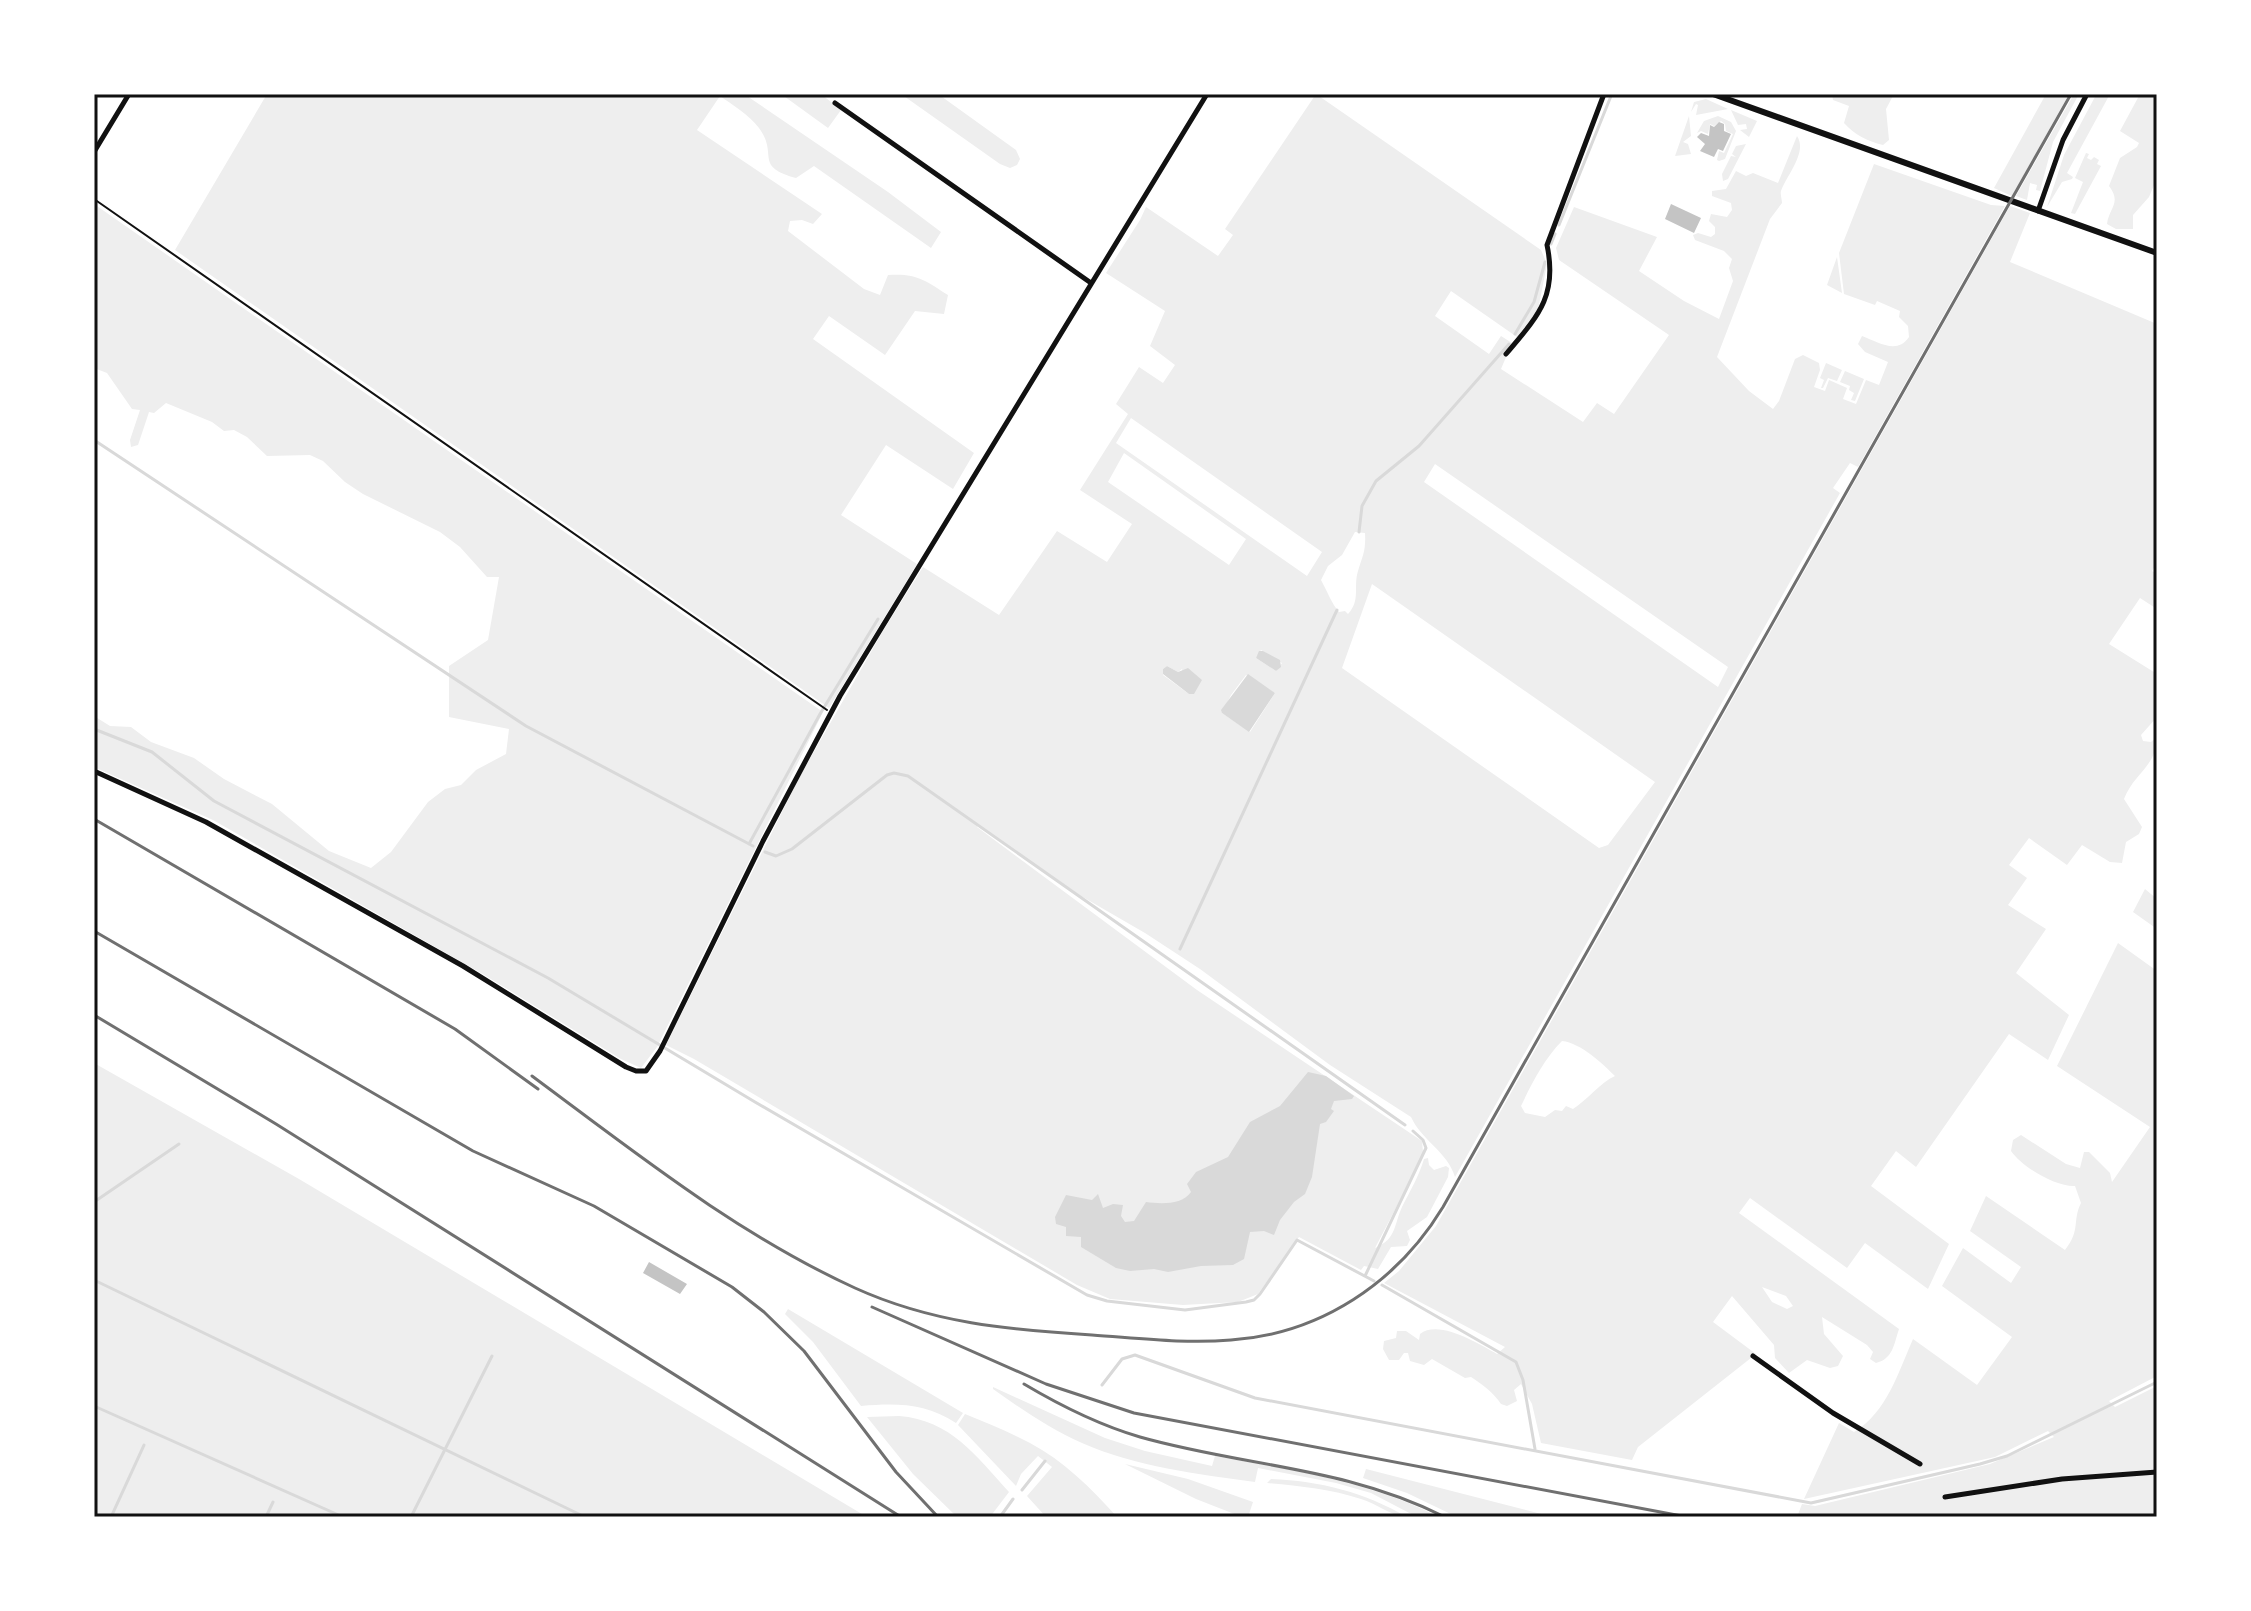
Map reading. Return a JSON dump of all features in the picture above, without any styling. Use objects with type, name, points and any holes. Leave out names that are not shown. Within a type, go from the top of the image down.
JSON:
[{"type":"street","points":[[94,152],[129,94]]},
{"type":"street","points":[[94,771],[206,822],[463,966],[626,1067],[643,1072],[660,1051],[763,841],[831,713],[1207,94]]},
{"type":"street","points":[[1506,354],[1541,312],[1549,290],[1551,264],[1547,245],[1604,94]]},
{"type":"street","points":[[1713,94],[2157,253]]},
{"type":"street","points":[[2038,211],[2063,140],[2087,94]]},
{"type":"street","points":[[835,103],[1091,283]]},
{"type":"street","points":[[1753,1356],[1833,1413],[1920,1464]]},
{"type":"street","points":[[1945,1497],[2062,1479],[2157,1472]]},
{"type":"path","points":[[94,199],[831,713]]},
{"type":"shaded area","points":[[267,94],[744,94],[941,232],[931,248],[814,166],[796,178],[783,174],[771,164],[765,137],[759,128],[720,96],[697,130],[822,214],[813,224],[802,220],[790,221],[788,231],[864,289],[880,295],[888,275],[906,275],[948,295],[944,314],[915,311],[885,355],[829,316],[813,339],[974,453],[953,489],[886,445],[841,515],[917,564],[829,708],[175,250]]},
{"type":"shaded area","points":[[781,94],[821,94],[841,110],[828,128]]},
{"type":"shaded area","points":[[901,94],[938,94],[1016,150],[1020,159],[1017,165],[1010,168],[1000,164]]},
{"type":"shaded area","points":[[1316,94],[1541,250],[1547,264],[1538,310],[1517,337],[1451,291],[1435,316],[1489,354],[1501,336],[1512,343],[1501,369],[1583,422],[1597,403],[1614,414],[1669,335],[1559,260],[1556,248],[1574,207],[1657,237],[1639,271],[1684,301],[1719,319],[1733,281],[1729,268],[1732,259],[1724,251],[1695,240],[1693,235],[1698,233],[1711,237],[1715,234],[1715,227],[1709,221],[1711,214],[1727,217],[1732,210],[1731,203],[1712,196],[1712,191],[1726,189],[1736,171],[1746,176],[1753,173],[1778,183],[1797,136],[1800,149],[1781,191],[1782,203],[1770,219],[1717,357],[1749,391],[1773,409],[1795,359],[1803,355],[1819,363],[1820,370],[1814,387],[1825,391],[1829,380],[1847,388],[1843,399],[1856,404],[1866,380],[1879,385],[1888,362],[1865,352],[1858,344],[1862,336],[1893,346],[1909,337],[1908,326],[1899,317],[1900,311],[1877,301],[1875,305],[1844,294],[1839,253],[1874,164],[1991,205],[2005,206],[1858,467],[1850,463],[1833,488],[1840,493],[1455,1177],[1446,1160],[1411,1117],[1330,1065],[1200,969],[1081,896],[978,825],[1197,990],[1422,1141],[1420,1162],[1375,1248],[1391,1236],[1424,1159],[1428,1158],[1434,1170],[1449,1168],[1448,1177],[1427,1217],[1407,1231],[1410,1240],[1407,1246],[1391,1247],[1378,1269],[1364,1266],[1361,1270],[1299,1237],[1258,1294],[1238,1302],[1183,1305],[1110,1299],[1077,1285],[666,1045],[800,776],[923,567],[999,615],[1057,531],[1107,562],[1132,524],[1080,490],[1128,414],[1116,404],[1139,367],[1163,383],[1175,365],[1150,346],[1165,311],[1106,273],[1146,207],[1218,256],[1233,235],[1225,229]],"holes":[[[1131,418],[1322,552],[1307,576],[1116,443]],[[1124,453],[1246,539],[1229,565],[1108,482]],[[1435,464],[1728,667],[1718,687],[1424,482]],[[1355,532],[1365,533],[1356,598],[1348,614],[1339,612],[1321,580],[1328,566],[1342,555]],[[1372,584],[1655,782],[1608,845],[1599,848],[1342,668]],[[1261,650],[1282,663],[1276,671],[1256,658]],[[1167,666],[1178,672],[1182,669],[1189,694],[1163,675],[1163,669]],[[1246,675],[1275,693],[1250,732],[1222,713]]]},
{"type":"shaded area","points":[[1832,94],[1894,94],[1886,109],[1889,140],[1883,145],[1852,131],[1844,123],[1849,106],[1833,100]]},
{"type":"shaded area","points":[[2046,94],[2069,94],[2012,196],[1994,188]]},
{"type":"shaded area","points":[[2074,94],[2079,94],[2053,142],[2040,191],[2036,190],[2037,185],[2030,183],[2027,200],[2016,196]]},
{"type":"shaded area","points":[[2110,94],[2067,173],[2072,179],[2062,182],[2047,207],[2064,155],[2096,95]]},
{"type":"shaded area","points":[[2140,94],[2157,94],[2157,178],[2149,197],[2133,215],[2133,229],[2116,229],[2107,224],[2115,201],[2109,186],[2120,158],[2139,143],[2120,131]]},
{"type":"shaded area","points":[[1706,99],[1728,109],[1696,115],[1696,104],[1691,112],[1694,102]]},
{"type":"shaded area","points":[[1731,110],[1757,121],[1749,137],[1740,130],[1747,129],[1746,124],[1738,125]]},
{"type":"shaded area","points":[[1689,116],[1691,136],[1683,142],[1688,144],[1691,154],[1675,156]]},
{"type":"shaded area","points":[[1718,116],[1731,122],[1736,131],[1725,159],[1719,161],[1719,151],[1724,153],[1733,134],[1726,131],[1721,121],[1714,126],[1710,124],[1708,134],[1697,133],[1704,121]]},
{"type":"shaded area","points":[[1746,144],[1728,179],[1723,181],[1722,174],[1731,156],[1736,157],[1732,154],[1736,146]]},
{"type":"shaded area","points":[[2086,153],[2089,154],[2087,158],[2099,160],[2097,164],[2101,166],[2075,214],[2071,213],[2083,182],[2075,178]]},
{"type":"shaded area","points":[[94,204],[823,712],[657,1047],[641,1068],[213,820],[94,767],[94,716],[110,726],[131,727],[151,742],[194,758],[224,779],[272,804],[329,851],[371,868],[391,852],[428,802],[445,789],[461,785],[476,770],[506,754],[509,729],[449,717],[449,666],[488,640],[499,577],[487,577],[460,547],[440,532],[363,494],[323,461],[310,455],[267,456],[247,437],[234,430],[224,431],[212,422],[166,403],[154,413],[149,412],[138,445],[131,447],[130,440],[140,410],[132,409],[107,373],[94,368]]},
{"type":"shaded area","points":[[2010,206],[2030,213],[2010,262],[2157,324],[2157,563],[2152,571],[2157,574],[2157,609],[2140,598],[2109,644],[2157,674],[2157,717],[2141,735],[2143,741],[2151,742],[2157,737],[2149,763],[2124,799],[2142,827],[2139,834],[2126,842],[2122,863],[2110,862],[2082,845],[2067,865],[2029,838],[2009,865],[2027,878],[2008,905],[2046,929],[2016,973],[2069,1015],[2048,1060],[2009,1034],[1916,1167],[1896,1151],[1871,1186],[1949,1244],[1928,1289],[1865,1243],[1847,1268],[1750,1198],[1739,1213],[1899,1329],[1892,1350],[1886,1358],[1876,1363],[1870,1359],[1873,1352],[1867,1345],[1822,1317],[1824,1334],[1843,1356],[1838,1366],[1830,1368],[1807,1360],[1789,1373],[1775,1358],[1774,1345],[1732,1296],[1713,1322],[1756,1354],[1638,1447],[1632,1460],[1541,1443],[1532,1404],[1521,1384],[1514,1390],[1517,1401],[1507,1406],[1471,1377],[1465,1378],[1432,1359],[1424,1365],[1410,1361],[1408,1353],[1404,1353],[1399,1360],[1389,1360],[1383,1349],[1384,1341],[1396,1338],[1397,1331],[1406,1331],[1419,1340],[1420,1334],[1428,1330],[1448,1331],[1497,1354],[1505,1347],[1384,1283],[1399,1271],[1436,1226]],"holes":[[[1562,1041],[1584,1050],[1615,1076],[1573,1109],[1566,1106],[1562,1111],[1555,1110],[1545,1117],[1525,1113],[1521,1106],[1544,1063]],[[1762,1287],[1786,1296],[1793,1306],[1787,1309],[1772,1302]]]},
{"type":"shaded area","points":[[1837,257],[1842,293],[1827,285]]},
{"type":"shaded area","points":[[1826,363],[1842,370],[1837,381],[1828,378],[1821,388],[1824,380],[1820,378]]},
{"type":"shaded area","points":[[1845,371],[1864,379],[1855,401],[1851,400],[1854,393],[1849,390],[1850,386],[1840,382]]},
{"type":"shaded area","points":[[1259,651],[1280,660],[1281,667],[1276,671],[1256,658]]},
{"type":"shaded area","points":[[1167,666],[1178,672],[1188,668],[1202,680],[1194,694],[1189,694],[1163,674]]},
{"type":"shaded area","points":[[1248,674],[1275,693],[1249,732],[1221,710]]},
{"type":"shaded area","points":[[2145,889],[2157,899],[2157,929],[2133,912]]},
{"type":"shaded area","points":[[2118,943],[2157,971],[2157,1376],[2109,1401],[2115,1407],[2157,1386],[2157,1517],[1797,1517],[1802,1504],[1815,1506],[1990,1464],[2054,1437],[2048,1431],[1995,1457],[1804,1499],[1839,1423],[1854,1432],[1875,1414],[1890,1391],[1913,1339],[1977,1385],[2012,1337],[1942,1286],[1963,1248],[2011,1283],[2021,1267],[1970,1231],[1986,1196],[2065,1250],[2070,1243],[2081,1203],[2075,1186],[2049,1180],[2023,1163],[2011,1151],[2013,1140],[2021,1135],[2066,1164],[2080,1168],[2084,1152],[2089,1152],[2110,1173],[2112,1182],[2150,1127],[2057,1066]]},
{"type":"shaded area","points":[[94,1063],[299,1179],[867,1517],[94,1517]]},
{"type":"shaded area","points":[[1308,1072],[1326,1076],[1354,1096],[1352,1099],[1334,1101],[1331,1109],[1334,1111],[1326,1122],[1320,1124],[1312,1177],[1305,1194],[1280,1220],[1274,1235],[1264,1231],[1250,1232],[1244,1259],[1233,1265],[1201,1266],[1168,1272],[1154,1269],[1130,1271],[1116,1268],[1081,1247],[1081,1237],[1066,1236],[1066,1227],[1056,1224],[1055,1217],[1066,1195],[1092,1200],[1098,1194],[1103,1208],[1113,1204],[1123,1205],[1121,1216],[1125,1222],[1134,1221],[1146,1202],[1164,1203],[1187,1196],[1191,1192],[1187,1184],[1196,1172],[1228,1157],[1250,1122],[1280,1106]]},
{"type":"shaded area","points":[[788,1309],[963,1413],[956,1423],[922,1408],[861,1406],[813,1342],[785,1314]]},
{"type":"shaded area","points":[[993,1387],[1105,1438],[1145,1451],[1212,1466],[1215,1456],[1329,1478],[1385,1494],[1439,1517],[1417,1517],[1371,1493],[1336,1483],[1258,1468],[1255,1482],[1124,1458],[1059,1431],[1014,1404]]},
{"type":"shaded area","points":[[965,1414],[1022,1439],[1054,1458],[1117,1517],[1046,1517],[1027,1496],[1052,1467],[1038,1456],[1021,1474],[1016,1486],[958,1425]]},
{"type":"shaded area","points":[[899,1416],[933,1424],[948,1432],[1009,1492],[990,1517],[957,1517],[913,1474],[867,1417]]},
{"type":"shaded area","points":[[1125,1464],[1188,1479],[1253,1502],[1248,1517],[1196,1499]]},
{"type":"shaded area","points":[[1366,1469],[1553,1517],[1457,1517],[1407,1493],[1363,1478]]},
{"type":"shaded area","points":[[1271,1479],[1341,1489],[1407,1517],[1338,1493],[1267,1483]]},
{"type":"building","points":[[1719,122],[1724,124],[1724,131],[1731,134],[1723,151],[1718,149],[1714,157],[1700,151],[1705,144],[1697,137],[1701,133],[1709,136],[1710,125],[1714,127]]},
{"type":"building","points":[[1671,204],[1701,218],[1694,233],[1665,219]]},
{"type":"building","points":[[649,1262],[687,1284],[680,1294],[643,1273]]},
{"type":"waterway","points":[[1559,225],[1611,96]]},
{"type":"waterway","points":[[1551,244],[1555,234]]},
{"type":"waterway","points":[[1515,334],[1534,302],[1545,262]]},
{"type":"waterway","points":[[1359,532],[1362,506],[1376,481],[1419,446],[1509,344]]},
{"type":"waterway","points":[[94,440],[526,726],[753,846]]},
{"type":"waterway","points":[[1180,949],[1337,610]]},
{"type":"waterway","points":[[749,844],[820,714],[878,619]]},
{"type":"waterway","points":[[94,729],[152,752],[214,801],[548,978],[1087,1295],[1107,1301],[1185,1310],[1254,1300],[1297,1240],[1374,1281]]},
{"type":"waterway","points":[[765,852],[776,856],[792,849],[887,775],[908,776],[1405,1125]]},
{"type":"waterway","points":[[1365,1276],[1426,1148],[1423,1140],[1413,1131]]},
{"type":"waterway","points":[[94,1202],[179,1144]]},
{"type":"waterway","points":[[94,1280],[585,1517]]},
{"type":"waterway","points":[[1382,1285],[1516,1362],[1523,1380],[1535,1449]]},
{"type":"waterway","points":[[1102,1385],[1122,1359],[1135,1355],[1255,1398],[1811,1503],[2007,1456],[2157,1382]]},
{"type":"waterway","points":[[411,1517],[492,1356]]},
{"type":"waterway","points":[[94,1406],[343,1517]]},
{"type":"waterway","points":[[111,1517],[144,1445]]},
{"type":"waterway","points":[[1022,1490],[1045,1461]]},
{"type":"waterway","points":[[1000,1517],[1013,1499]]},
{"type":"waterway","points":[[266,1517],[273,1502]]},
{"type":"railway","points":[[532,1076],[688,1191],[769,1243],[855,1288],[942,1317],[1031,1330],[1214,1341],[1264,1336],[1295,1327],[1353,1300],[1403,1259],[1443,1207],[2071,94]]},
{"type":"railway","points":[[94,819],[455,1029],[538,1089]]},
{"type":"railway","points":[[94,931],[473,1151],[594,1206],[732,1287],[764,1312],[804,1351],[896,1472],[938,1517]]},
{"type":"railway","points":[[94,1015],[276,1124],[901,1517]]},
{"type":"railway","points":[[872,1307],[1046,1384],[1134,1413],[1687,1517]]},
{"type":"railway","points":[[1024,1384],[1080,1414],[1140,1437],[1332,1477],[1407,1500],[1445,1517]]}]
